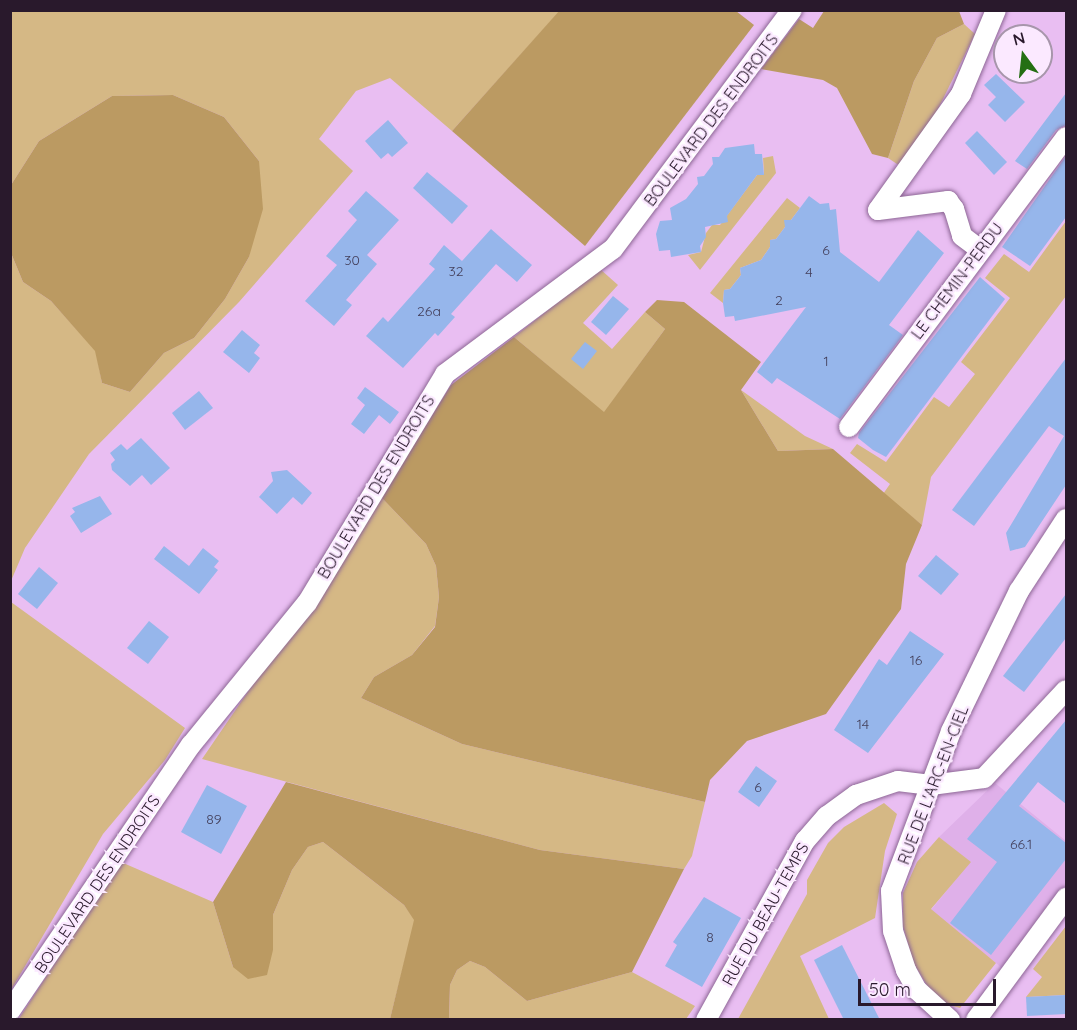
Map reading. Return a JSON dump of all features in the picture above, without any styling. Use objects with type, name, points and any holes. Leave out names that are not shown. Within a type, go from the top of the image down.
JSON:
[{"type":"street","name":"BOULEVARD DES ENDROITS","points":[[10,1011],[191,745],[307,603],[445,375],[613,249],[792,10]]},
{"type":"street","points":[[979,249],[962,236],[954,209],[948,201],[878,210],[961,94],[996,10]]},
{"type":"street","name":"LE CHEMIN-PERDU","points":[[849,427],[979,249],[1066,137]]},
{"type":"street","name":"RUE DE L'ARC-EN-CIEL","points":[[950,1020],[917,990],[894,931],[891,891],[951,731],[1019,591],[1066,519]]},
{"type":"street","name":"RUE DU BEAU-TEMPS","points":[[706,1020],[805,841],[827,816],[856,795],[898,781],[931,785],[984,778],[1066,690]]},
{"type":"street","points":[[976,1020],[1066,898]]},
{"type":"shaded area","points":[[560,10],[736,11],[754,25],[585,246],[452,131]]},
{"type":"shaded area","points":[[11,11],[560,11],[452,131],[390,78],[356,91],[319,139],[353,171],[239,302],[89,454],[25,548],[11,581],[11,253],[23,282],[51,301],[96,351],[102,383],[130,392],[164,353],[194,338],[225,299],[249,257],[259,161],[224,117],[173,95],[112,96],[39,141],[11,185]]},
{"type":"shaded area","points":[[824,11],[959,11],[964,24],[937,38],[914,81],[888,158],[872,154],[837,88],[823,80],[761,69],[799,19],[813,28]]},
{"type":"shaded area","points":[[964,24],[975,34],[937,111],[900,166],[888,158],[914,81],[937,38]]},
{"type":"shaded area","points":[[173,95],[224,117],[259,161],[263,209],[249,257],[225,299],[194,338],[164,353],[130,392],[102,383],[95,351],[51,301],[23,282],[11,253],[11,185],[39,141],[112,96]]},
{"type":"shaded area","points":[[773,156],[776,173],[700,270],[688,255],[701,252],[706,233],[712,225],[720,225],[757,175],[764,174],[763,158]]},
{"type":"shaded area","points":[[787,198],[800,208],[791,220],[785,221],[785,227],[776,239],[770,240],[770,247],[761,260],[740,268],[741,275],[730,289],[724,290],[723,303],[710,293]]},
{"type":"shaded area","points":[[1066,221],[1066,296],[931,477],[922,525],[883,494],[890,484],[850,453],[857,444],[886,462],[934,397],[949,407],[975,374],[961,362],[1010,298],[985,278],[1004,254],[1029,272]]},
{"type":"shaded area","points":[[600,269],[618,285],[583,323],[612,349],[645,312],[665,329],[604,413],[514,337]]},
{"type":"shaded area","points":[[657,300],[684,302],[761,362],[741,390],[778,451],[833,449],[922,525],[906,564],[901,609],[826,714],[747,741],[710,780],[705,802],[462,744],[361,698],[374,677],[412,655],[435,627],[439,597],[436,566],[426,544],[381,497],[451,385],[514,337],[604,412],[665,329],[645,312]]},
{"type":"shaded area","points":[[741,390],[805,436],[833,449],[778,451]]},
{"type":"shaded area","points":[[381,497],[426,544],[436,566],[439,597],[435,626],[412,655],[374,677],[361,698],[462,744],[705,802],[692,856],[684,869],[540,850],[202,759]]},
{"type":"shaded area","points":[[11,602],[185,728],[165,760],[103,834],[11,990]]},
{"type":"shaded area","points":[[286,782],[540,850],[684,869],[632,972],[527,1001],[485,967],[470,961],[457,970],[450,985],[449,1019],[390,1019],[414,920],[404,905],[323,842],[308,847],[292,870],[273,915],[273,950],[267,975],[248,979],[233,967],[213,902]]},
{"type":"shaded area","points":[[995,783],[1066,841],[1066,885],[1002,968],[931,910],[970,862],[939,837]]},
{"type":"shaded area","points":[[884,803],[897,814],[885,851],[875,918],[800,956],[829,1019],[738,1019],[807,894],[807,880],[828,843],[844,827]]},
{"type":"shaded area","points":[[939,837],[971,862],[931,909],[996,963],[960,1008],[946,1004],[928,987],[913,962],[903,926],[903,893],[917,862]]},
{"type":"shaded area","points":[[323,842],[404,905],[415,920],[390,1019],[18,1020],[121,862],[213,902],[233,967],[273,950],[273,915],[292,870],[308,847]]},
{"type":"shaded area","points":[[1066,926],[1066,995],[1026,997],[1042,977],[1033,969]]},
{"type":"shaded area","points":[[470,961],[485,967],[527,1001],[632,972],[695,1006],[686,1019],[449,1020],[450,985],[457,970]]},
{"type":"building","points":[[993,77],[993,84],[1006,84],[1025,102],[1005,122],[988,105],[996,97],[984,85]]},
{"type":"building","points":[[1066,93],[1066,125],[1056,130],[1027,169],[1015,161]]},
{"type":"building","points":[[388,120],[408,143],[392,157],[388,153],[381,159],[365,141]]},
{"type":"building","points":[[977,131],[1007,162],[994,175],[965,143]]},
{"type":"building","points":[[754,144],[755,154],[762,154],[764,175],[757,175],[727,216],[728,222],[705,227],[706,237],[700,246],[701,252],[671,257],[670,250],[659,251],[656,234],[660,221],[672,220],[670,208],[686,199],[698,184],[697,177],[704,176],[713,164],[712,157],[719,157],[725,148]]},
{"type":"building","points":[[1066,156],[1066,217],[1030,266],[1002,247]]},
{"type":"building","points":[[427,172],[468,206],[452,224],[413,188]]},
{"type":"building","points":[[366,191],[399,220],[367,255],[377,264],[346,300],[352,305],[334,326],[305,301],[337,265],[326,256],[357,220],[348,211]]},
{"type":"building","points":[[809,196],[820,204],[829,203],[830,210],[836,209],[840,252],[879,282],[918,230],[944,253],[889,325],[903,335],[840,419],[777,378],[772,384],[757,372],[806,307],[735,321],[734,316],[725,317],[723,303],[724,290],[730,289],[741,275],[740,268],[761,260],[770,247],[770,240],[776,239],[785,227],[784,220],[791,220]]},
{"type":"building","points":[[491,229],[532,265],[517,282],[496,264],[451,314],[455,317],[438,336],[435,333],[403,368],[366,336],[383,317],[388,322],[435,269],[429,264],[444,245],[462,261]]},
{"type":"building","points":[[980,277],[1005,299],[886,457],[873,450],[858,438],[859,433]]},
{"type":"building","points":[[613,296],[629,309],[606,335],[591,322]]},
{"type":"building","points":[[242,330],[260,345],[254,353],[260,358],[249,373],[223,352]]},
{"type":"building","points":[[585,342],[597,351],[583,369],[571,359]]},
{"type":"building","points":[[1066,358],[1066,485],[1025,547],[1010,551],[1006,533],[1064,436],[1049,426],[974,526],[952,510]]},
{"type":"building","points":[[365,387],[399,412],[390,424],[379,415],[364,434],[351,424],[365,405],[357,398]]},
{"type":"building","points":[[199,391],[213,408],[185,430],[172,413]]},
{"type":"building","points":[[141,438],[170,468],[151,485],[142,475],[130,486],[112,470],[111,464],[115,460],[110,453],[121,444],[127,450]]},
{"type":"building","points":[[287,470],[312,493],[302,505],[293,497],[277,514],[259,497],[273,481],[271,472]]},
{"type":"building","points":[[100,496],[112,514],[81,533],[70,516],[75,512],[72,508]]},
{"type":"building","points":[[164,546],[189,566],[203,548],[219,561],[214,567],[218,570],[199,594],[154,559]]},
{"type":"building","points":[[936,555],[959,574],[941,595],[918,576]]},
{"type":"building","points":[[39,567],[58,583],[37,609],[18,594]]},
{"type":"building","points":[[1066,594],[1066,638],[1024,692],[1003,676]]},
{"type":"building","points":[[149,621],[169,637],[148,664],[127,648]]},
{"type":"building","points":[[910,631],[944,654],[868,753],[834,730],[879,659],[887,665]]},
{"type":"building","points":[[1066,720],[1066,804],[1038,782],[1019,806],[1066,843],[1066,859],[991,955],[950,923],[997,862],[967,839]]},
{"type":"building","points":[[756,766],[777,781],[759,807],[738,792]]},
{"type":"building","points":[[207,785],[247,806],[221,854],[181,832]]},
{"type":"building","points":[[704,897],[741,918],[702,987],[665,966],[677,945],[673,942]]},
{"type":"building","points":[[842,945],[880,1020],[844,1020],[814,960]]},
{"type":"building","points":[[1066,995],[1066,1014],[1027,1016],[1026,997]]}]
